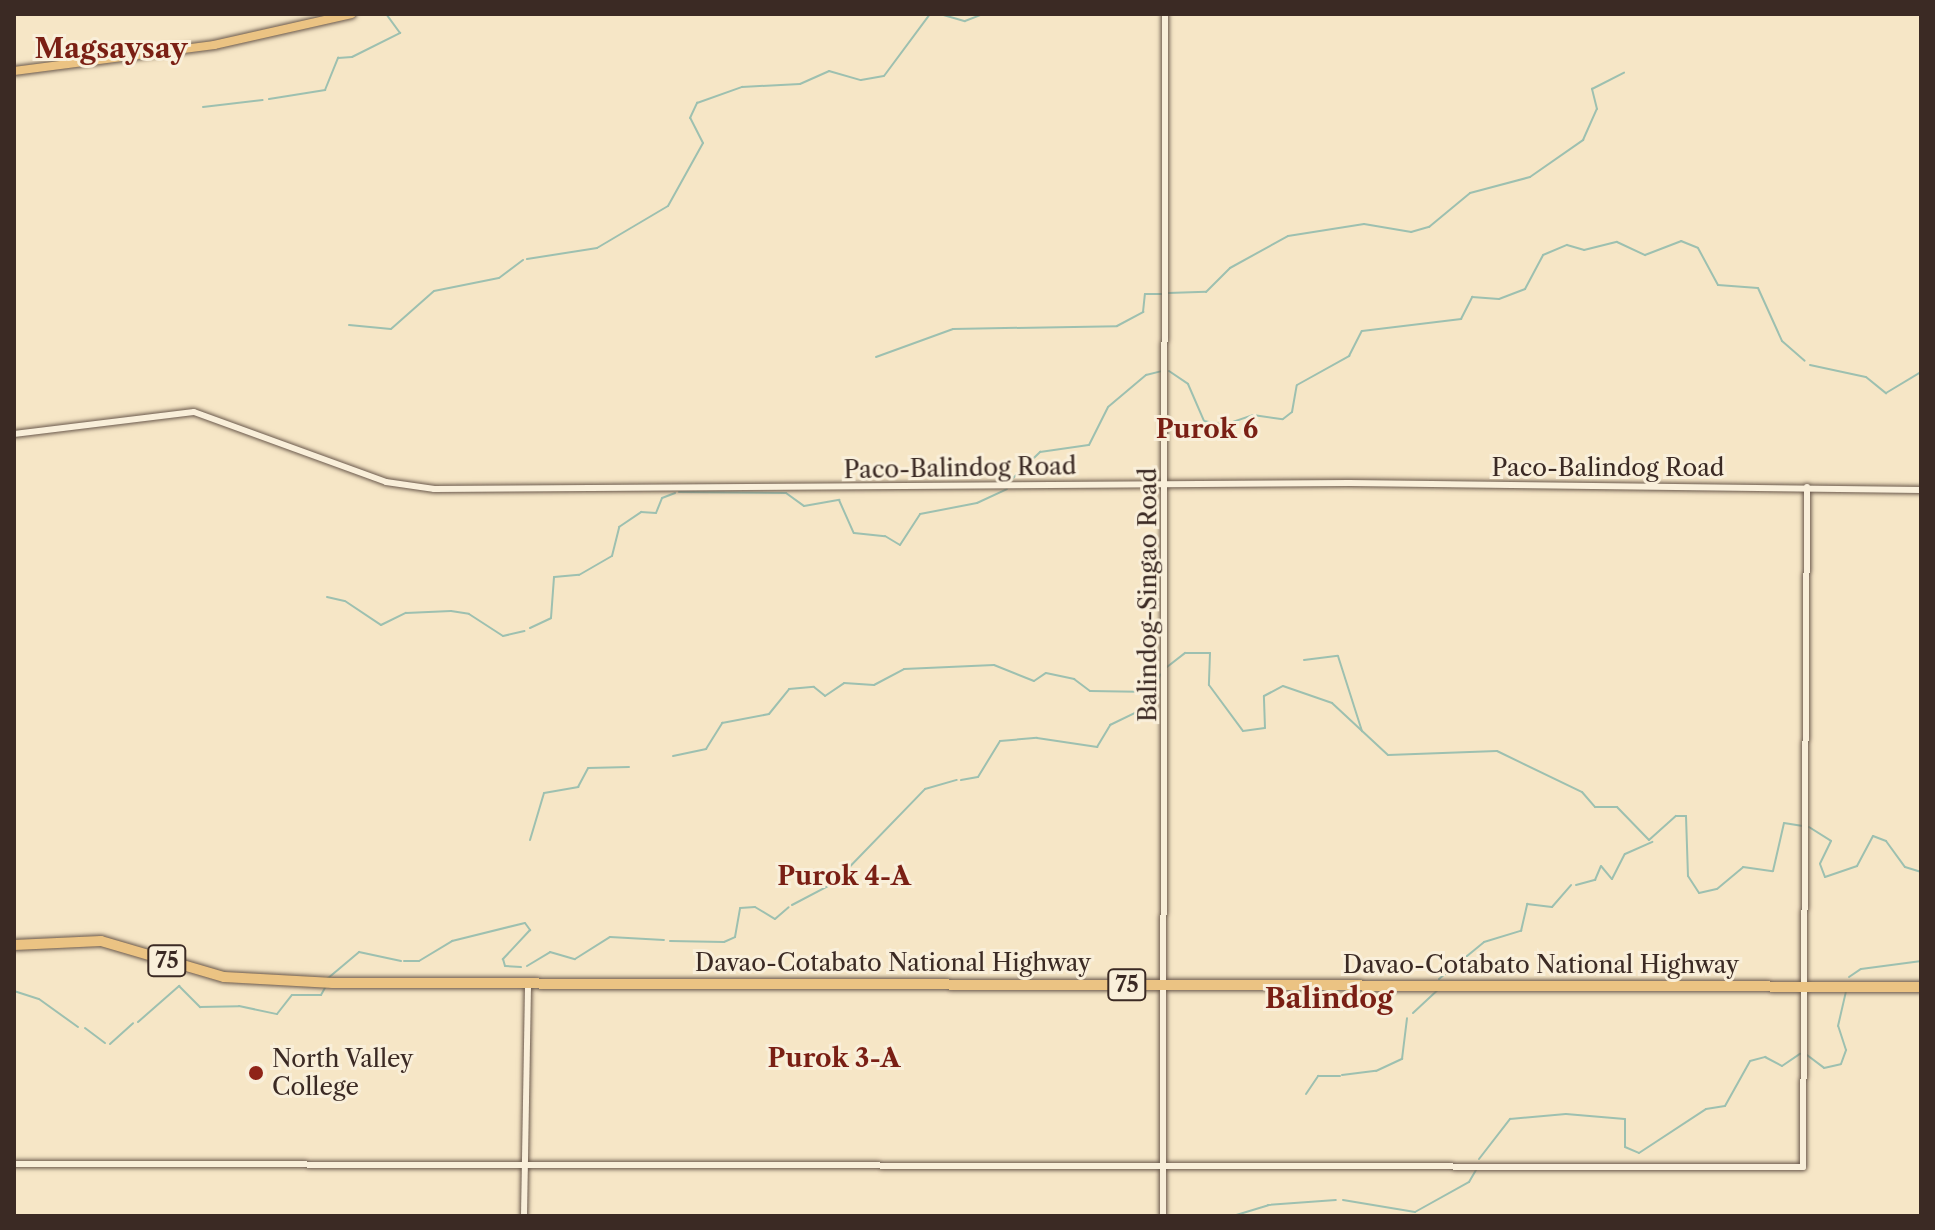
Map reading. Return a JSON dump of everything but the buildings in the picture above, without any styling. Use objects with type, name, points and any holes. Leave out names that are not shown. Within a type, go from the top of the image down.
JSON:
[{"type":"highway","name":"Davao-Cotabato National Highway","points":[[14,945],[101,941],[224,977],[320,983],[1921,987]]},
{"type":"main road","points":[[14,71],[214,45],[352,14]]},
{"type":"street","name":"Balindog-Singao Road","points":[[1163,1216],[1167,985],[1165,14]]},
{"type":"street","name":"Paco-Balindog Road","points":[[14,434],[194,412],[386,482],[434,489],[1167,483],[1921,490]]},
{"type":"street","points":[[14,1164],[1164,1163],[1803,1167],[1807,487]]},
{"type":"street","points":[[524,1216],[528,982]]},
{"type":"waterway","points":[[269,99],[325,90],[338,58],[352,57],[400,33],[386,14]]},
{"type":"waterway","points":[[527,259],[597,248],[668,206],[703,143],[690,118],[697,103],[742,87],[800,84],[829,71],[861,80],[884,76],[930,14]]},
{"type":"waterway","points":[[940,14],[965,21],[983,14]]},
{"type":"waterway","points":[[1168,293],[1206,292],[1230,268],[1288,236],[1364,224],[1411,232],[1429,227],[1470,193],[1530,177],[1583,140],[1597,109],[1592,89],[1624,73]]},
{"type":"waterway","points":[[203,107],[263,100]]},
{"type":"waterway","points":[[1169,371],[1188,384],[1204,421],[1224,425],[1253,415],[1283,419],[1292,412],[1297,385],[1349,356],[1362,331],[1461,319],[1472,297],[1499,299],[1525,289],[1543,255],[1567,245],[1584,250],[1617,242],[1645,255],[1681,241],[1698,248],[1718,285],[1758,288],[1782,341],[1805,361]]},
{"type":"waterway","points":[[349,325],[391,329],[434,291],[499,278],[523,260]]},
{"type":"waterway","points":[[876,357],[953,329],[1117,326],[1143,312],[1145,294],[1162,294]]},
{"type":"waterway","points":[[1810,365],[1866,377],[1886,393],[1921,372]]},
{"type":"waterway","points":[[1008,483],[1040,452],[1089,445],[1108,407],[1146,375],[1162,371]]},
{"type":"waterway","points":[[679,492],[786,493],[804,506],[839,500],[854,533],[885,536],[900,545],[920,514],[977,503],[1007,489]]},
{"type":"waterway","points":[[530,628],[551,618],[554,577],[579,575],[612,556],[619,527],[641,512],[656,513],[662,498],[675,493]]},
{"type":"waterway","points":[[327,597],[345,601],[381,625],[406,613],[451,611],[469,614],[503,636],[524,631]]},
{"type":"waterway","points":[[1167,667],[1185,653],[1210,653],[1209,685],[1243,731],[1265,728],[1264,696],[1283,686],[1332,703],[1388,755],[1497,751],[1582,792],[1595,807],[1617,807],[1649,840],[1676,816],[1686,816],[1688,876],[1699,893],[1717,889],[1743,867],[1773,871],[1784,823],[1803,826]]},
{"type":"waterway","points":[[1304,660],[1338,656],[1362,731]]},
{"type":"waterway","points":[[673,756],[706,749],[722,723],[769,714],[789,689],[814,687],[825,696],[844,683],[874,685],[904,669],[994,665],[1034,681],[1046,673],[1074,679],[1090,691],[1153,692]]},
{"type":"waterway","points":[[961,780],[978,777],[1000,741],[1037,738],[1097,747],[1110,725],[1147,707],[1160,674]]},
{"type":"waterway","points":[[530,840],[544,793],[578,787],[588,768],[629,767]]},
{"type":"waterway","points":[[792,905],[834,883],[925,789],[957,780]]},
{"type":"waterway","points":[[1809,827],[1831,841],[1820,864],[1825,877],[1857,866],[1873,836],[1886,841],[1905,867],[1921,872]]},
{"type":"waterway","points":[[1576,885],[1595,880],[1601,866],[1612,879],[1625,854],[1652,842]]},
{"type":"waterway","points":[[1439,979],[1484,942],[1521,931],[1527,904],[1552,907],[1571,885]]},
{"type":"waterway","points":[[670,941],[724,942],[735,937],[740,908],[755,907],[775,919],[789,907]]},
{"type":"waterway","points":[[404,961],[419,961],[452,941],[525,923],[530,930],[503,959],[505,966],[521,967]]},
{"type":"waterway","points":[[527,966],[550,952],[575,959],[610,937],[664,940]]},
{"type":"waterway","points":[[327,979],[359,952],[401,961]]},
{"type":"waterway","points":[[1849,977],[1861,969],[1921,961]]},
{"type":"waterway","points":[[138,1022],[179,986],[200,1007],[239,1006],[277,1014],[292,995],[321,995],[326,986]]},
{"type":"waterway","points":[[14,991],[39,999],[78,1027]]},
{"type":"waterway","points":[[1413,1013],[1437,991]]},
{"type":"waterway","points":[[1807,1055],[1824,1068],[1841,1064],[1846,1050],[1838,1026],[1846,992]]},
{"type":"waterway","points":[[1342,1075],[1376,1071],[1402,1059],[1407,1018]]},
{"type":"waterway","points":[[110,1044],[133,1023]]},
{"type":"waterway","points":[[85,1028],[105,1043]]},
{"type":"waterway","points":[[1479,1159],[1510,1119],[1566,1114],[1625,1119],[1625,1147],[1639,1153],[1706,1109],[1725,1106],[1750,1061],[1765,1057],[1782,1066],[1800,1054]]},
{"type":"waterway","points":[[1306,1094],[1318,1076],[1340,1076]]},
{"type":"waterway","points":[[1343,1200],[1415,1212],[1469,1182],[1476,1170]]},
{"type":"waterway","points":[[1233,1216],[1268,1205],[1336,1200]]},
{"type":"waterway","points":[[1170,1216],[1188,1216]]},
{"type":"place","name":"North Valley College","points":[[256,1073]]},
{"type":"district","name":"Magsaysay","points":[[111,48]]},
{"type":"district","name":"Purok 6","points":[[1207,430]]},
{"type":"district","name":"Purok 4-A","points":[[844,877]]},
{"type":"district","name":"Balindog","points":[[1329,998]]},
{"type":"district","name":"Purok 3-A","points":[[834,1059]]}]
